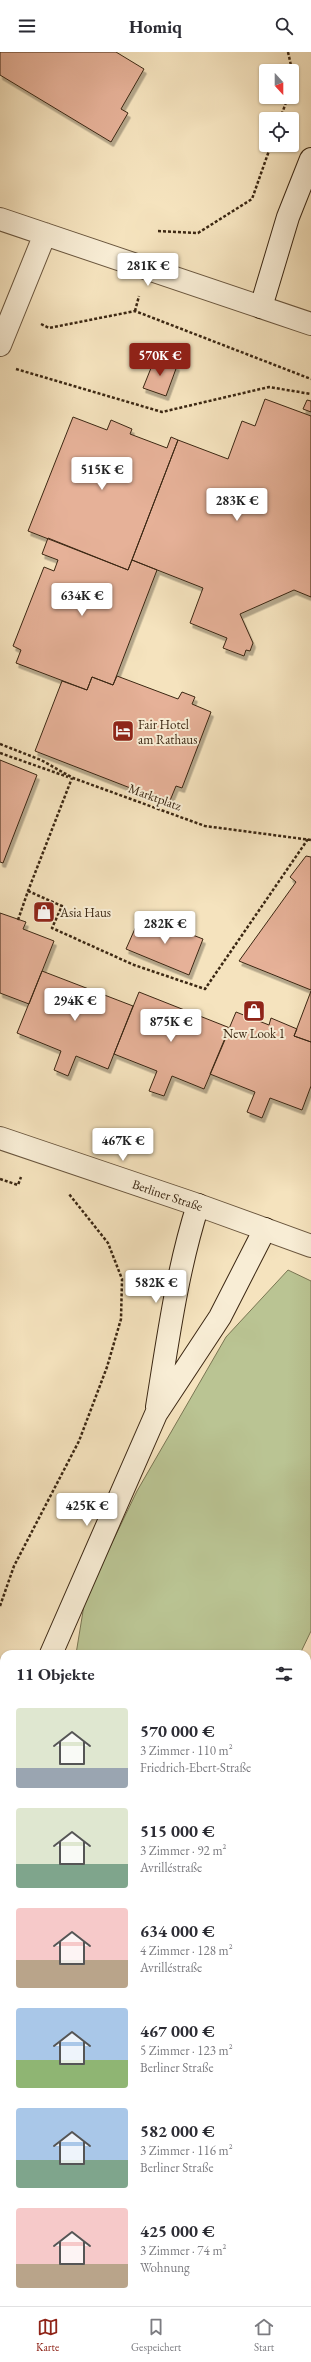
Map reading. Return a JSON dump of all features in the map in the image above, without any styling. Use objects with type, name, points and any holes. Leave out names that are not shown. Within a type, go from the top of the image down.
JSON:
[{"type":"main road","points":[[261,307],[288,217],[311,159]]},
{"type":"main road","points":[[0,219],[311,324]]},
{"type":"main road","points":[[0,345],[45,234]]},
{"type":"main road","name":"Berliner Straße","points":[[0,1138],[198,1205],[311,1246]]},
{"type":"main road","points":[[156,1414],[174,1298],[186,1241],[198,1205]]},
{"type":"main road","points":[[54,1650],[156,1414],[220,1317],[264,1229]]},
{"type":"path","points":[[288,52],[291,64]]},
{"type":"path","points":[[158,231],[198,233],[252,199],[269,152]]},
{"type":"path","points":[[136,311],[139,296]]},
{"type":"path","points":[[49,328],[136,311],[311,379]]},
{"type":"path","points":[[15,369],[162,412],[269,387],[311,394]]},
{"type":"path","name":"Marktplatz","points":[[0,744],[41,760],[73,778],[205,826],[310,839]]},
{"type":"path","points":[[0,753],[38,768],[73,778],[18,920]]},
{"type":"path","points":[[28,891],[62,906],[52,928],[134,965],[205,988],[310,839]]},
{"type":"path","points":[[0,1606],[14,1566],[79,1440],[107,1367],[121,1319],[122,1279],[108,1243],[64,1188]]},
{"type":"green space","points":[[288,1270],[311,1281],[311,1631],[302,1650],[77,1650],[85,1599],[137,1491],[226,1337]]},
{"type":"building","points":[[0,52],[116,52],[144,69],[121,109],[128,113],[111,142],[0,75]]},
{"type":"building","points":[[155,358],[177,366],[166,396],[143,388]]},
{"type":"building","points":[[265,399],[311,416],[311,597],[294,590],[240,614],[253,643],[250,651],[246,650],[244,656],[223,648],[227,638],[190,623],[203,588],[132,560],[178,440],[228,459],[242,421],[255,426]]},
{"type":"building","points":[[307,400],[311,401],[311,412],[303,409]]},
{"type":"building","points":[[73,417],[107,430],[111,420],[132,429],[130,434],[167,448],[171,437],[178,440],[128,570],[28,531]]},
{"type":"building","points":[[48,538],[128,570],[132,560],[157,570],[113,685],[92,677],[87,690],[16,663],[21,650],[13,646],[44,567],[54,571],[58,560],[42,554]]},
{"type":"building","name":"Fair Hotel am Rathaus","points":[[117,676],[178,699],[182,692],[195,697],[192,704],[211,712],[182,788],[176,786],[169,803],[35,751],[62,681],[87,690],[92,677],[113,685]]},
{"type":"building","points":[[0,760],[37,775],[3,863],[0,862]]},
{"type":"building","points":[[306,856],[311,857],[311,990],[239,961],[296,882],[290,877]]},
{"type":"building","points":[[0,913],[26,922],[23,929],[54,941],[29,1004],[0,993]]},
{"type":"building","points":[[141,915],[203,939],[189,975],[126,949]]},
{"type":"building","points":[[42,971],[133,1006],[108,1069],[76,1056],[68,1076],[54,1070],[61,1051],[17,1033]]},
{"type":"building","points":[[311,991],[311,1042],[294,1036]]},
{"type":"building","points":[[139,992],[230,1028],[204,1089],[172,1076],[164,1096],[149,1091],[157,1071],[114,1054]]},
{"type":"building","points":[[236,1012],[269,1025],[271,1018],[297,1029],[294,1036],[311,1042],[311,1086],[302,1110],[270,1098],[262,1118],[247,1112],[255,1092],[210,1074]]},
{"type":"place","name":"Fair Hotel am Rathaus","points":[[123,731]]},
{"type":"place","name":"Asia Haus","points":[[44,912]]},
{"type":"place","name":"New Look 1","points":[[254,1011]]}]
